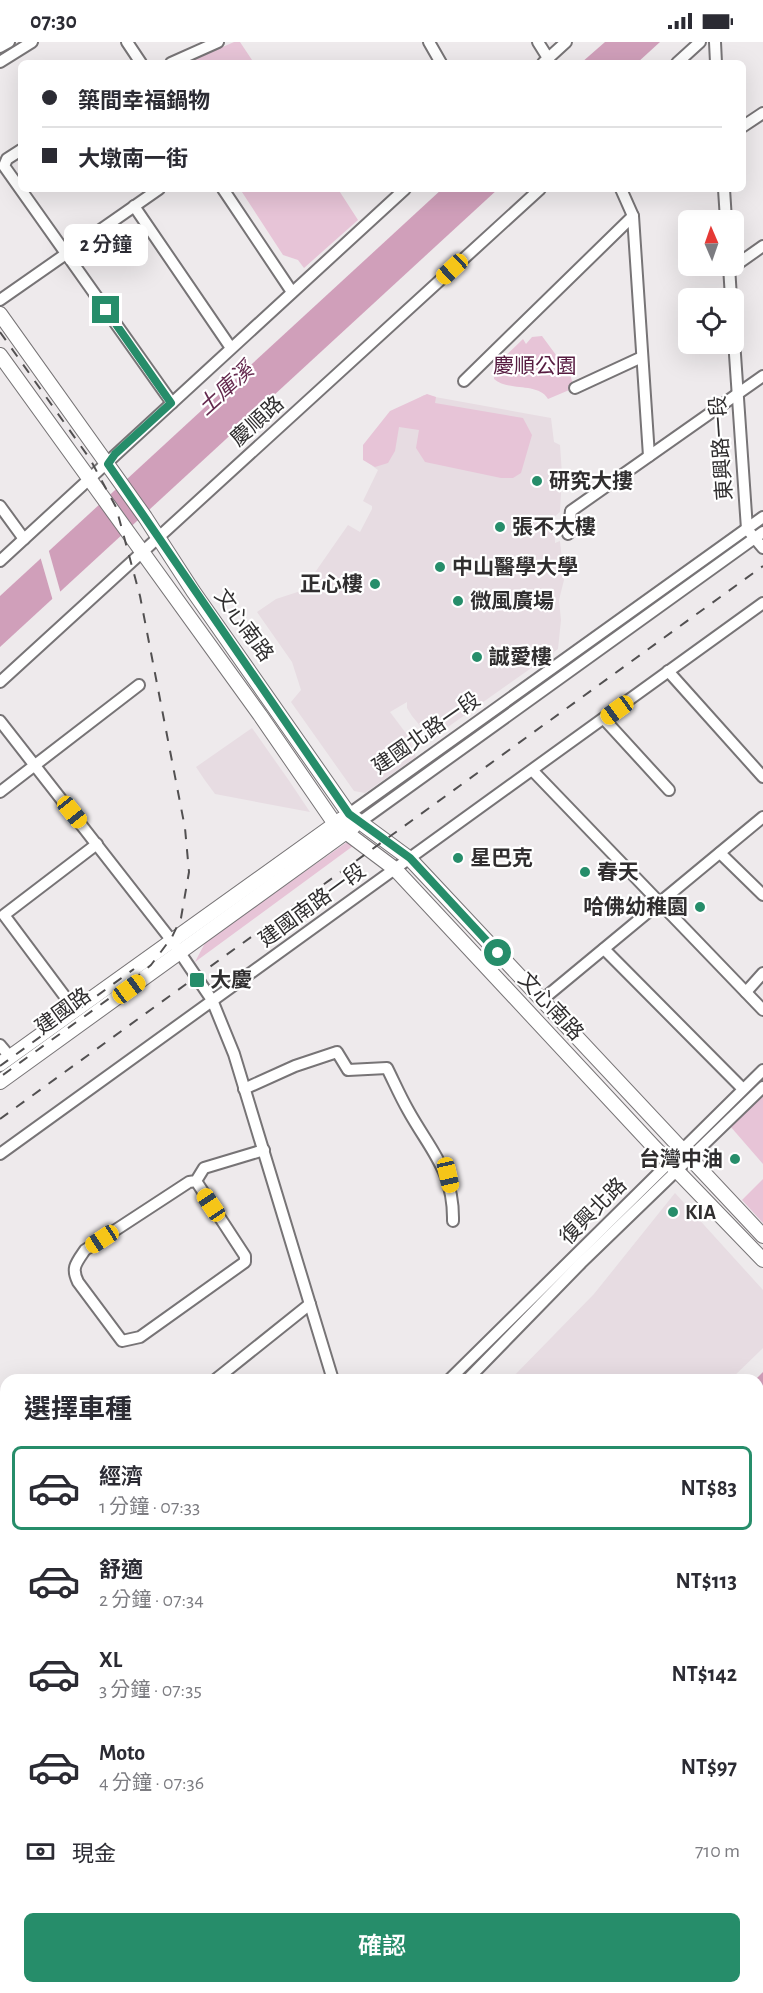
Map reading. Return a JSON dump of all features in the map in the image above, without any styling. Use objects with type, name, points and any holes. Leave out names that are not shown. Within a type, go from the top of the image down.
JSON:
[{"type":"main road","points":[[0,314],[108,464]]},
{"type":"main road","points":[[0,355],[90,481]]},
{"type":"main road","name":"文心南路","points":[[108,464],[354,818],[410,858],[763,1236]]},
{"type":"main road","name":"文心南路","points":[[90,481],[341,828],[395,869],[763,1260]]},
{"type":"main road","name":"建國北路一段","points":[[176,946],[354,818]]},
{"type":"main road","name":"建國路","points":[[5,1061],[75,1010],[176,946]]},
{"type":"main road","name":"建國路","points":[[0,1082],[176,946]]},
{"type":"street","points":[[0,47],[9,42]]},
{"type":"street","points":[[0,62],[32,42]]},
{"type":"street","points":[[128,42],[139,60]]},
{"type":"street","points":[[178,60],[218,42]]},
{"type":"street","points":[[429,42],[439,60]]},
{"type":"street","points":[[538,42],[545,60]]},
{"type":"street","points":[[546,60],[566,42]]},
{"type":"street","points":[[680,60],[700,42]]},
{"type":"street","points":[[715,42],[716,60]]},
{"type":"street","points":[[746,124],[763,113]]},
{"type":"street","points":[[18,152],[7,159],[4,166],[18,186]]},
{"type":"street","points":[[22,192],[171,403]]},
{"type":"street","points":[[0,300],[155,192]]},
{"type":"street","points":[[225,192],[292,292]]},
{"type":"street","points":[[0,561],[90,481],[115,454],[402,192]]},
{"type":"street","name":"慶順路","points":[[0,682],[141,550],[537,192]]},
{"type":"street","points":[[622,192],[633,216],[649,456]]},
{"type":"street","points":[[724,192],[725,210]]},
{"type":"street","points":[[134,206],[231,348]]},
{"type":"street","points":[[464,381],[633,216]]},
{"type":"street","points":[[744,258],[763,246]]},
{"type":"street","name":"東興路一段","points":[[735,354],[737,393],[755,533]]},
{"type":"street","points":[[575,388],[642,357]]},
{"type":"street","points":[[568,534],[571,511],[763,376]]},
{"type":"street","points":[[0,506],[24,539]]},
{"type":"street","name":"建國北路一段","points":[[354,818],[755,533],[763,518]]},
{"type":"street","points":[[755,533],[763,548]]},
{"type":"street","name":"建國南路一段","points":[[0,1154],[763,603]]},
{"type":"street","points":[[668,671],[763,777]]},
{"type":"street","points":[[0,792],[139,685]]},
{"type":"street","points":[[604,719],[669,790]]},
{"type":"street","points":[[0,721],[176,946],[212,1000],[225,1029],[264,1150],[331,1374]]},
{"type":"street","points":[[533,771],[763,1010]]},
{"type":"street","points":[[542,1000],[763,817]]},
{"type":"street","points":[[75,1010],[4,915],[97,844]]},
{"type":"street","points":[[720,853],[763,895]]},
{"type":"street","points":[[604,949],[742,1089]]},
{"type":"street","points":[[746,992],[763,973]]},
{"type":"street","points":[[0,1045],[5,1061]]},
{"type":"street","points":[[244,1089],[295,1066],[337,1052],[348,1070],[387,1068],[408,1111],[448,1175],[453,1200],[453,1221]]},
{"type":"street","name":"復興北路","points":[[473,1374],[674,1167],[742,1089],[763,1070]]},
{"type":"street","name":"復興北路","points":[[687,1153],[763,1087]]},
{"type":"street","points":[[196,1181],[204,1168],[264,1150]]},
{"type":"street","name":"復興北路","points":[[455,1374],[674,1167]]},
{"type":"street","points":[[196,1181],[245,1256],[245,1262],[140,1337],[122,1341],[78,1282],[74,1275],[75,1265],[85,1250],[189,1182],[196,1181]]},
{"type":"street","points":[[222,1374],[310,1304]]},
{"type":"shaded area","points":[[605,42],[660,42],[640,60],[584,60]]},
{"type":"shaded area","points":[[439,192],[495,192],[0,647],[0,596]]},
{"type":"shaded area","name":"中山醫學大學","points":[[424,395],[551,418],[554,442],[560,445],[562,474],[560,512],[554,517],[555,543],[560,541],[564,580],[559,600],[561,620],[558,649],[431,739],[412,716],[407,708],[407,702],[390,712],[408,736],[416,757],[365,793],[354,791],[291,702],[301,690],[292,662],[257,612],[276,599],[313,587],[309,581],[348,525],[360,532],[372,509],[372,506],[363,501],[378,470],[367,462],[405,406]]},
{"type":"shaded area","points":[[252,728],[310,812],[215,794],[204,779],[196,767]]},
{"type":"shaded area","points":[[675,1193],[763,1290],[763,1348],[736,1374],[516,1374],[594,1294]]},
{"type":"green space","points":[[234,42],[240,42],[252,60],[193,60]]},
{"type":"green space","points":[[242,192],[340,192],[358,220],[304,268],[298,260],[283,255]]},
{"type":"green space","name":"慶順公園","points":[[542,336],[570,374],[574,388],[548,399],[537,391],[507,385],[494,379],[495,366],[523,339],[526,344],[532,337]]},
{"type":"green space","points":[[427,394],[436,397],[435,403],[523,418],[532,435],[521,473],[513,478],[501,478],[425,462],[416,448],[419,430],[399,427],[395,451],[388,463],[375,467],[363,460],[363,445],[390,411]]},
{"type":"green space","points":[[347,842],[353,846],[195,962],[206,941]]},
{"type":"green space","points":[[763,1094],[763,1164],[730,1126]]},
{"type":"green space","points":[[763,1179],[763,1223],[742,1200]]},
{"type":"pier","points":[[48,548],[61,594],[53,601],[40,556]]},
{"type":"railway","points":[[0,332],[90,459],[116,507],[140,596],[185,828],[189,872],[181,918],[172,937],[151,965],[121,990],[0,1077]]},
{"type":"railway","points":[[0,1119],[763,566]]},
{"type":"railway","points":[[0,1066],[134,969]]},
{"type":"place","name":"研究大摟","points":[[537,481]]},
{"type":"place","name":"張不大樓","points":[[500,527]]},
{"type":"place","name":"中山醫學大學","points":[[440,567]]},
{"type":"place","name":"正心樓","points":[[375,584]]},
{"type":"place","name":"微風廣場","points":[[458,601]]},
{"type":"place","name":"誠愛樓","points":[[477,657]]},
{"type":"place","name":"星巴克","points":[[458,858]]},
{"type":"place","name":"春天","points":[[585,872]]},
{"type":"place","name":"哈佛幼稚園","points":[[700,907]]},
{"type":"place","name":"大慶","points":[[197,980]]},
{"type":"place","name":"台灣中油","points":[[735,1159]]},
{"type":"place","name":"KIA","points":[[673,1212]]},
{"type":"route","points":[[106,310],[171,403],[115,454],[108,464],[145,516],[193,591],[275,705],[349,814],[410,858],[498,953]]},
{"type":"water label","name":"土庫溪","points":[[225,388]]}]
